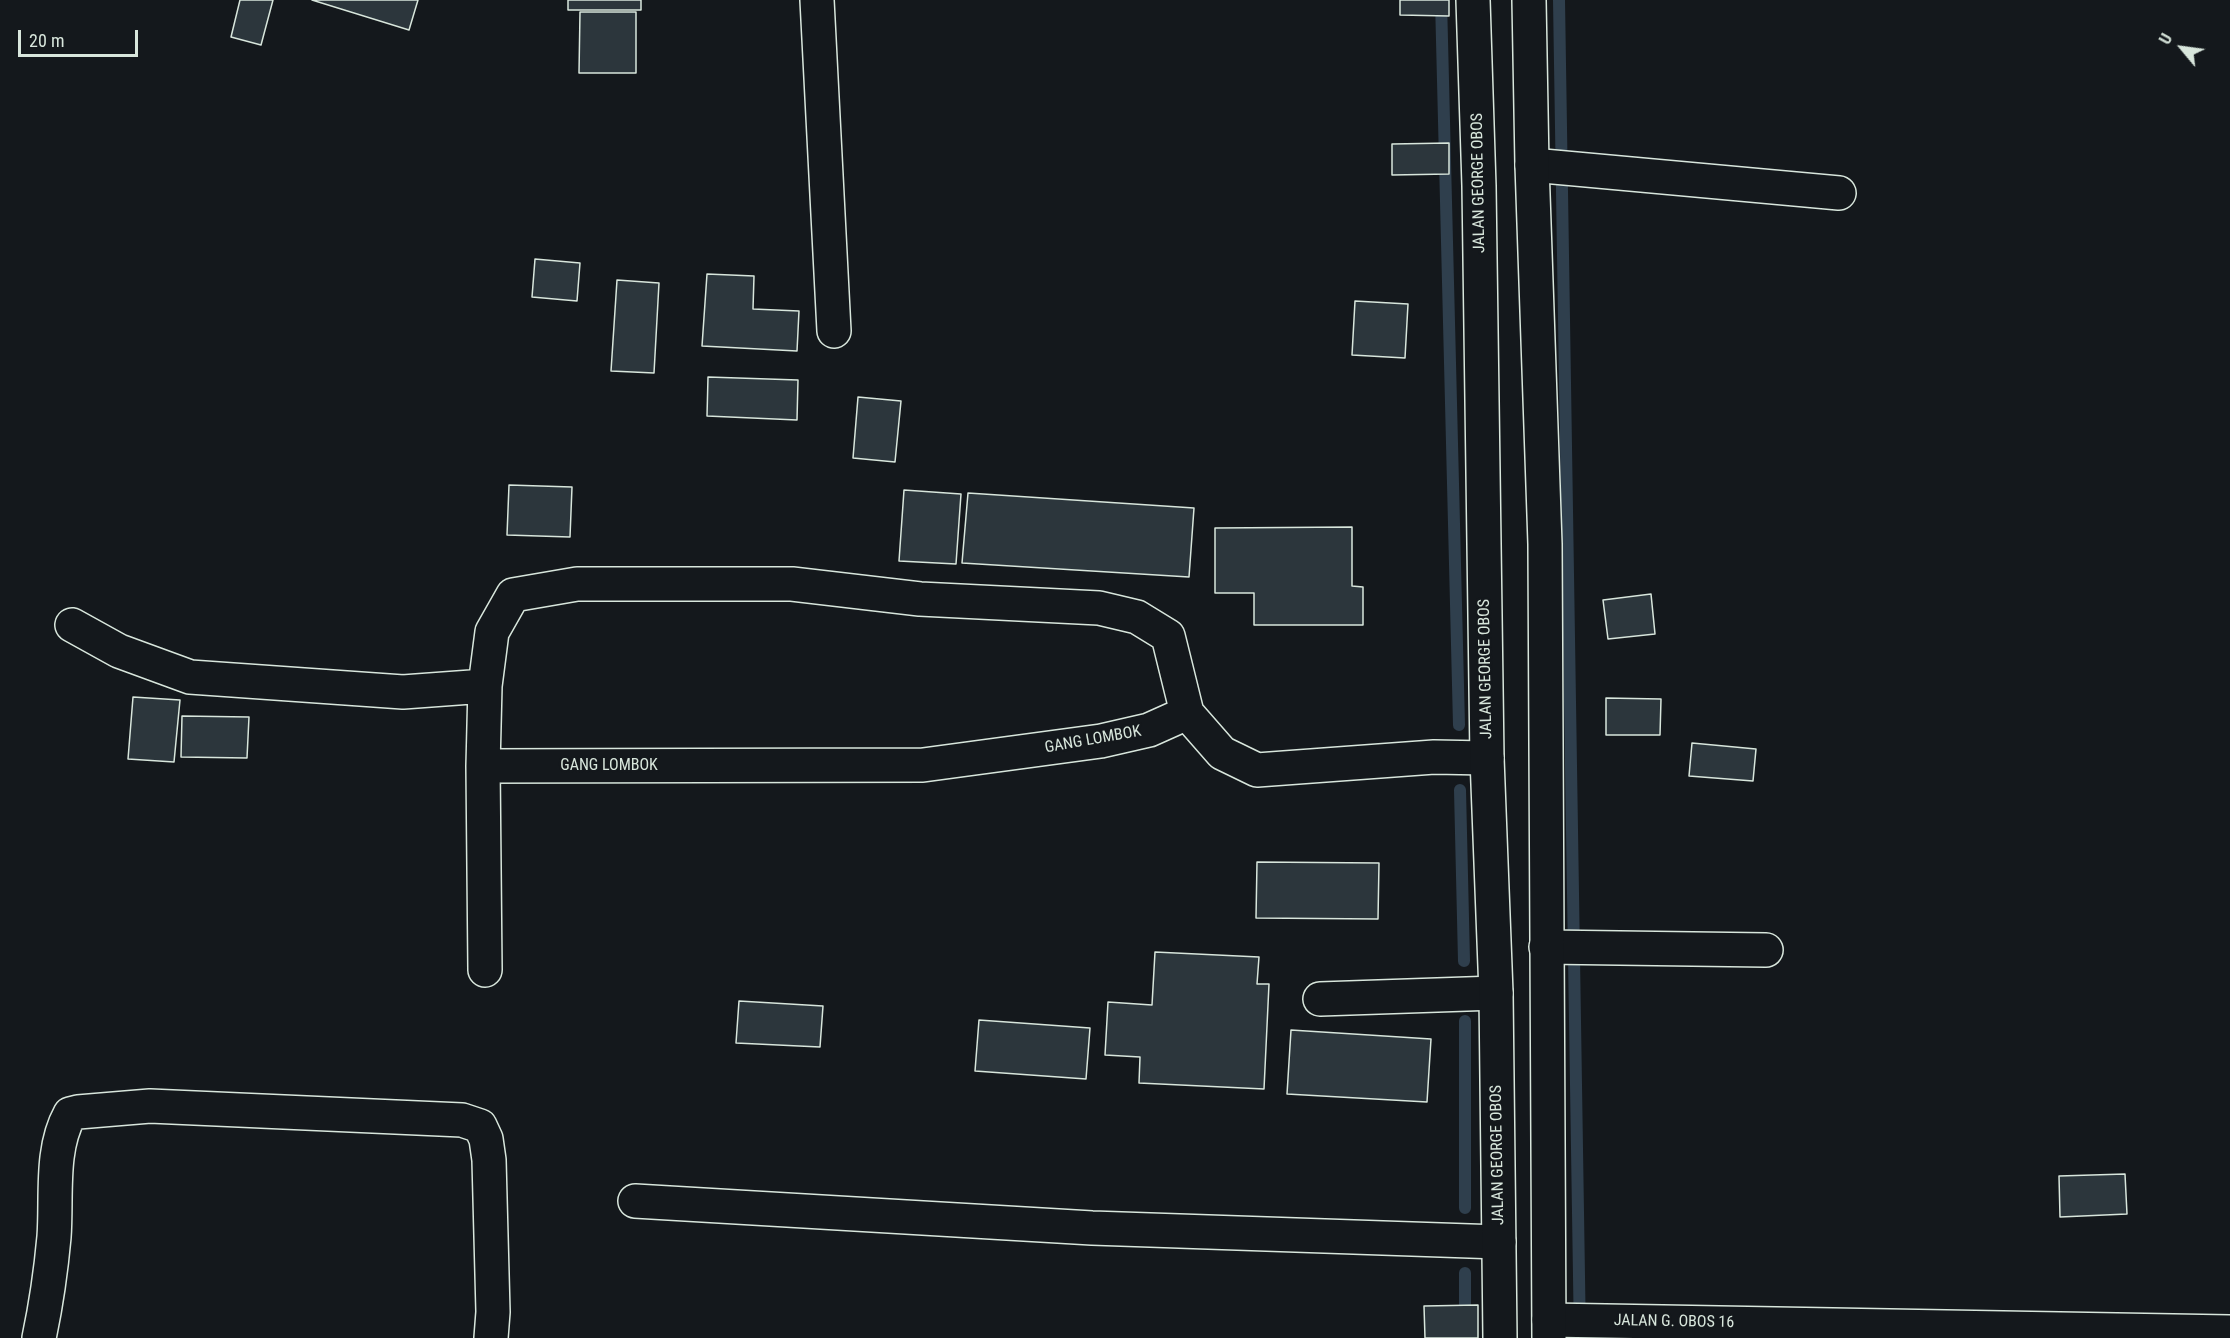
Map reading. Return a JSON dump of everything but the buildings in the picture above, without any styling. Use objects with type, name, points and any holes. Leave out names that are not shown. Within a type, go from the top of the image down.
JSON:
[{"type":"street","points":[[817,0],[834,332]]},
{"type":"street","name":"JALAN GEORGE OBOS","points":[[1473,0],[1479,186],[1487,758],[1496,993],[1500,1338]]},
{"type":"street","points":[[1529,0],[1532,165],[1545,544],[1545,947],[1549,1329]]},
{"type":"street","points":[[1532,165],[1839,193]]},
{"type":"street","points":[[485,970],[483,766],[485,686],[492,632],[513,595],[577,584],[792,584],[920,599],[1099,608],[1137,617],[1168,636],[1187,713],[1222,753],[1257,770],[1434,757],[1487,758]]},
{"type":"street","points":[[72,625],[119,651],[190,677],[403,692],[485,686]]},
{"type":"street","name":"GANG LOMBOK","points":[[483,766],[923,765],[1101,741],[1149,730],[1187,713]]},
{"type":"street","points":[[1545,947],[1766,950]]},
{"type":"street","points":[[1320,999],[1496,993]]},
{"type":"street","points":[[39,1338],[54,1238],[59,1143],[66,1122],[70,1114],[78,1112],[150,1106],[462,1120],[480,1126],[486,1139],[489,1160],[494,1312],[491,1338]]},
{"type":"street","points":[[635,1201],[1092,1228],[1499,1242]]},
{"type":"street","name":"JALAN G. OBOS 16","points":[[1549,1329],[2230,1332]]},
{"type":"waterway","points":[[1441,0],[1459,725]]},
{"type":"waterway","points":[[1559,0],[1580,1338]]},
{"type":"waterway","points":[[1460,790],[1464,961]]},
{"type":"waterway","points":[[1465,1021],[1465,1208]]},
{"type":"waterway","points":[[1465,1273],[1465,1338]]}]
